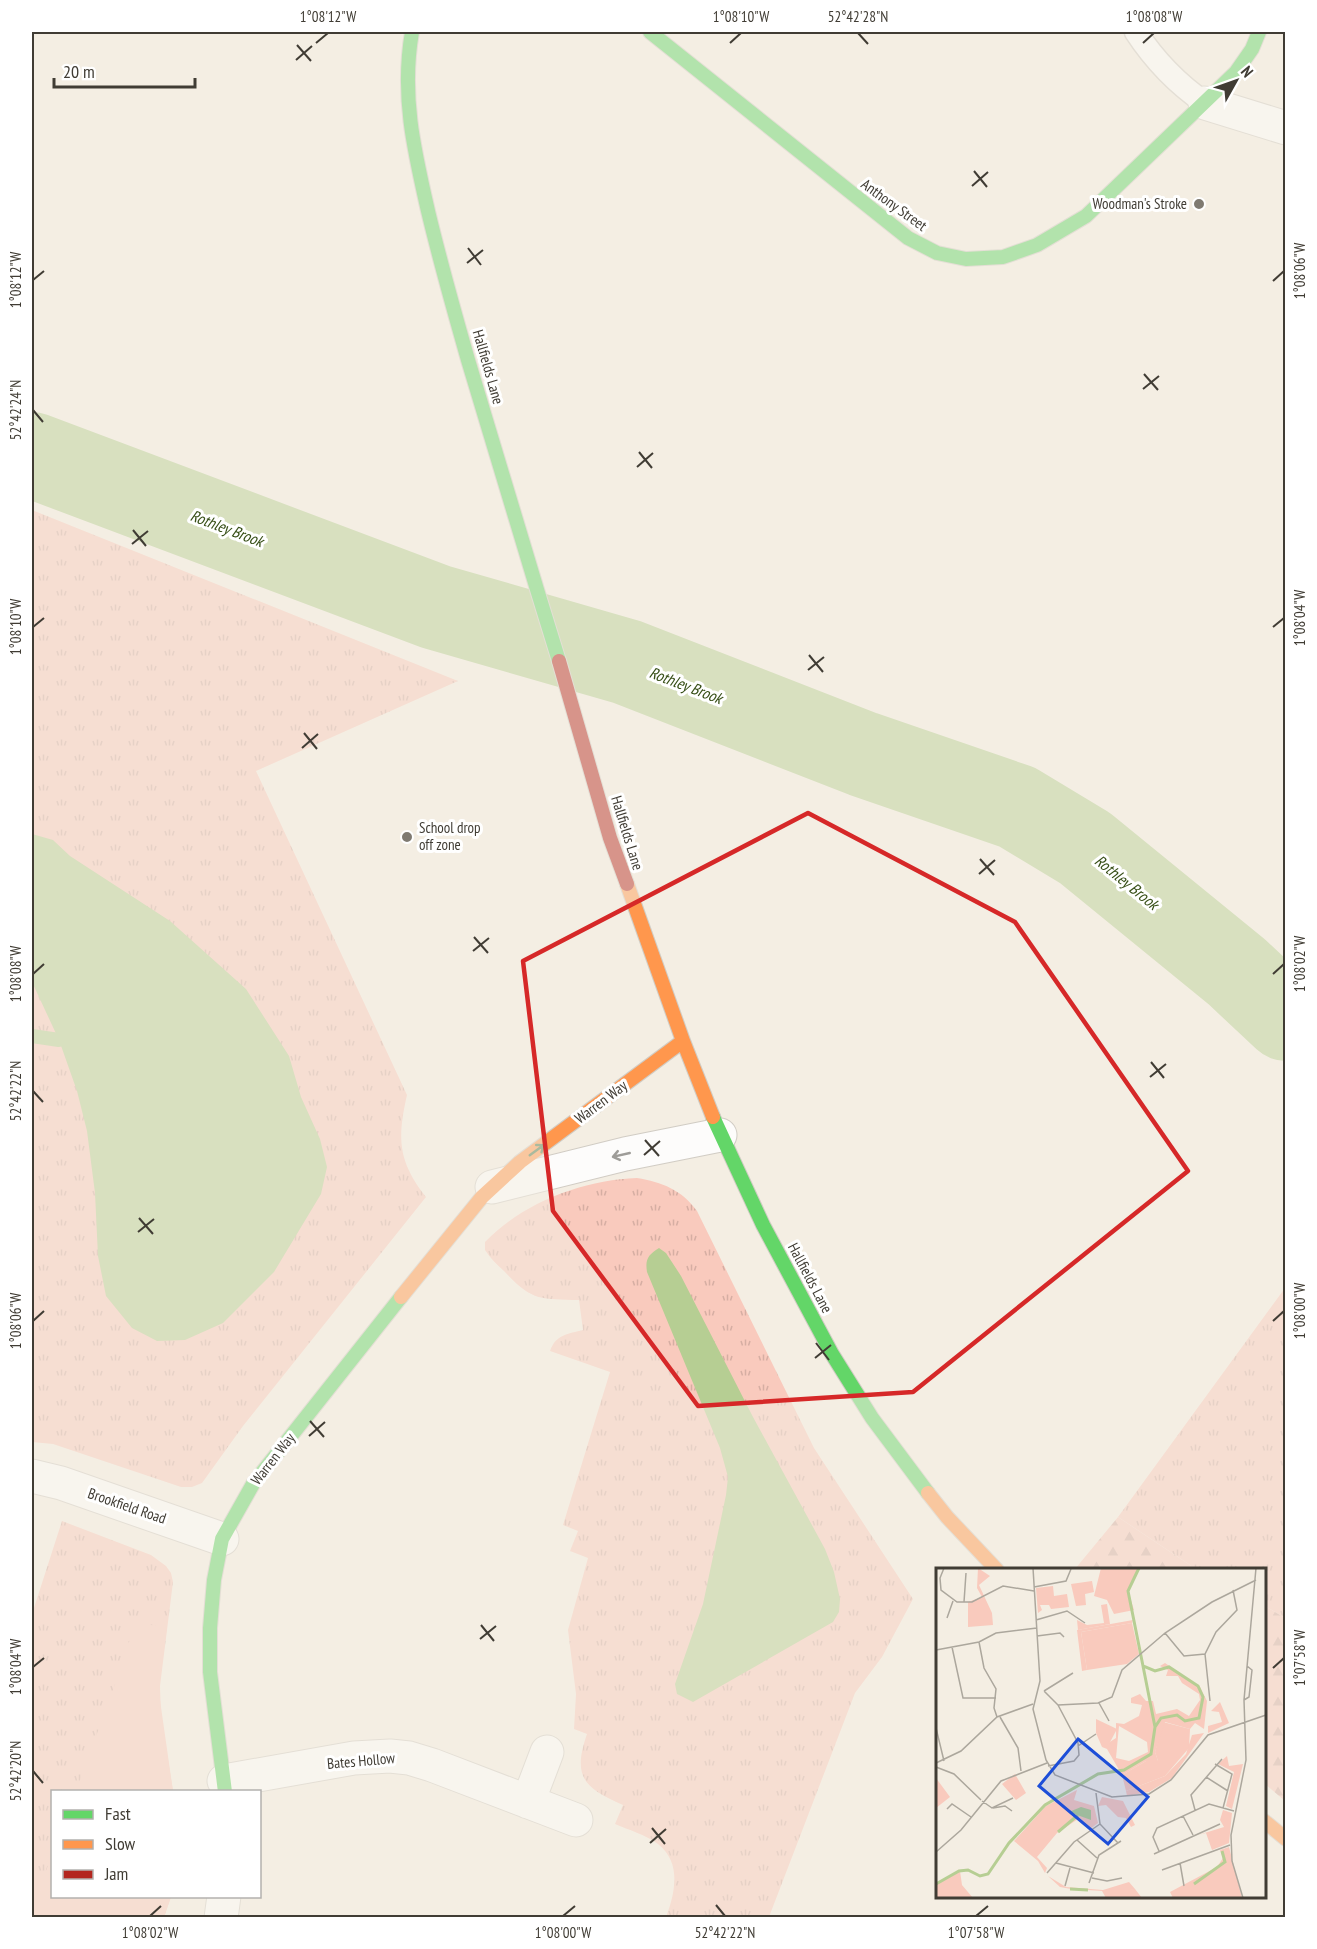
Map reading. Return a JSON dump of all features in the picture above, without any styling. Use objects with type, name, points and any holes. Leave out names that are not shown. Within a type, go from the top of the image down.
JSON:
[{"type":"street","name":"Hallfields Lane","points":[[412,32],[407,62],[407,89],[414,151],[444,277],[518,530],[578,722],[610,838],[682,1041],[720,1135],[763,1224],[822,1334],[872,1418],[947,1517],[996,1568]]},
{"type":"street","name":"Anthony Street","points":[[650,32],[908,238],[945,256],[968,261],[1016,255],[1086,216],[1236,72],[1259,32]]},
{"type":"street","points":[[1205,103],[1286,128]]},
{"type":"street","name":"Warren Way","points":[[225,1786],[210,1672],[210,1628],[214,1580],[222,1539],[253,1484],[415,1279],[492,1187],[520,1162],[682,1041]]},
{"type":"street","points":[[492,1187],[625,1154],[720,1135]]},
{"type":"street","name":"Brookfield Road","points":[[32,1476],[222,1539]]},
{"type":"street","points":[[528,1802],[547,1752]]},
{"type":"street","name":"Bates Hollow","points":[[225,1786],[354,1758],[390,1756],[409,1758],[432,1765],[576,1820]]},
{"type":"street","points":[[1266,1823],[1286,1839]]},
{"type":"street","points":[[221,1917],[224,1898]]},
{"type":"lane","points":[[1136,32],[1157,61],[1179,84],[1205,103]]},
{"type":"highlighted area","points":[[808,813],[1015,922],[1188,1171],[913,1392],[698,1406],[553,1211],[523,961]]},
{"type":"green space","points":[[32,510],[458,681],[256,771],[407,1095],[402,1124],[402,1149],[410,1172],[426,1197],[243,1426],[202,1483],[192,1487],[181,1487],[53,1444],[32,1442]]},
{"type":"green space","points":[[637,1178],[671,1188],[697,1211],[814,1448],[913,1599],[882,1657],[855,1693],[769,1917],[666,1917],[674,1888],[671,1860],[658,1844],[643,1835],[615,1824],[623,1805],[599,1793],[585,1779],[581,1761],[587,1734],[574,1729],[576,1694],[568,1630],[588,1558],[570,1551],[578,1531],[563,1525],[610,1372],[550,1351],[559,1338],[583,1330],[579,1300],[545,1298],[529,1293],[514,1281],[485,1250],[485,1242],[501,1228],[518,1215],[555,1196],[596,1183]]},
{"type":"green space","points":[[1285,1288],[1285,1618],[1266,1607],[1266,1568],[1194,1568],[1118,1517]]},
{"type":"green space","points":[[1118,1517],[1194,1568],[1076,1568]]},
{"type":"green space","points":[[62,1521],[151,1555],[166,1566],[171,1573],[173,1582],[160,1686],[161,1717],[173,1790],[51,1790],[51,1898],[171,1898],[164,1917],[32,1918],[32,1614]]},
{"type":"green space","points":[[1266,1607],[1285,1618],[1285,1801],[1266,1785]]},
{"type":"green space","points":[[135,1623],[167,1627],[160,1678],[160,1700],[173,1790],[76,1790]]},
{"type":"green space","points":[[51,1857],[51,1898],[171,1898],[164,1917],[32,1917],[32,1911]]},
{"type":"shaded area","points":[[32,834],[53,840],[70,856],[170,921],[246,989],[289,1056],[301,1097],[320,1139],[327,1167],[321,1194],[274,1272],[223,1323],[185,1340],[157,1341],[132,1328],[106,1296],[98,1256],[95,1193],[87,1131],[77,1091],[59,1040],[32,982]]},
{"type":"shaded area","points":[[659,1248],[666,1253],[681,1276],[753,1417],[825,1549],[834,1572],[840,1599],[839,1612],[833,1622],[693,1702],[677,1694],[675,1684],[703,1604],[728,1477],[720,1448],[647,1272],[648,1258]]},
{"type":"waterway","name":"Rothley Brook","points":[[32,455],[436,607],[627,662],[863,754],[1017,807],[1085,848],[1237,972],[1286,1018]]},
{"type":"waterway","points":[[32,1036],[59,1040]]},
{"type":"traffic: fast","points":[[412,32],[409,55],[409,100],[414,144],[428,211],[468,360],[559,661]]},
{"type":"traffic: fast","points":[[650,32],[908,238],[937,253],[966,259],[1003,257],[1037,245],[1086,216],[1236,72],[1252,49],[1259,32]]},
{"type":"traffic: fast","points":[[713,1117],[763,1225],[832,1354],[872,1418],[928,1493]]},
{"type":"traffic: fast","points":[[225,1790],[210,1672],[210,1628],[214,1580],[222,1539],[253,1484],[401,1297]]},
{"type":"traffic: slow","points":[[627,884],[683,1041],[713,1117]]},
{"type":"traffic: slow","points":[[401,1297],[482,1197],[520,1162],[683,1041]]},
{"type":"traffic: slow","points":[[928,1493],[947,1517],[995,1568]]},
{"type":"traffic: slow","points":[[1266,1823],[1286,1839]]},
{"type":"traffic: jam","points":[[559,661],[610,838],[627,884]]},
{"type":"place","name":"Woodman's Stroke","points":[[1199,204]]},
{"type":"place","name":"School drop off zone","points":[[407,837]]}]
